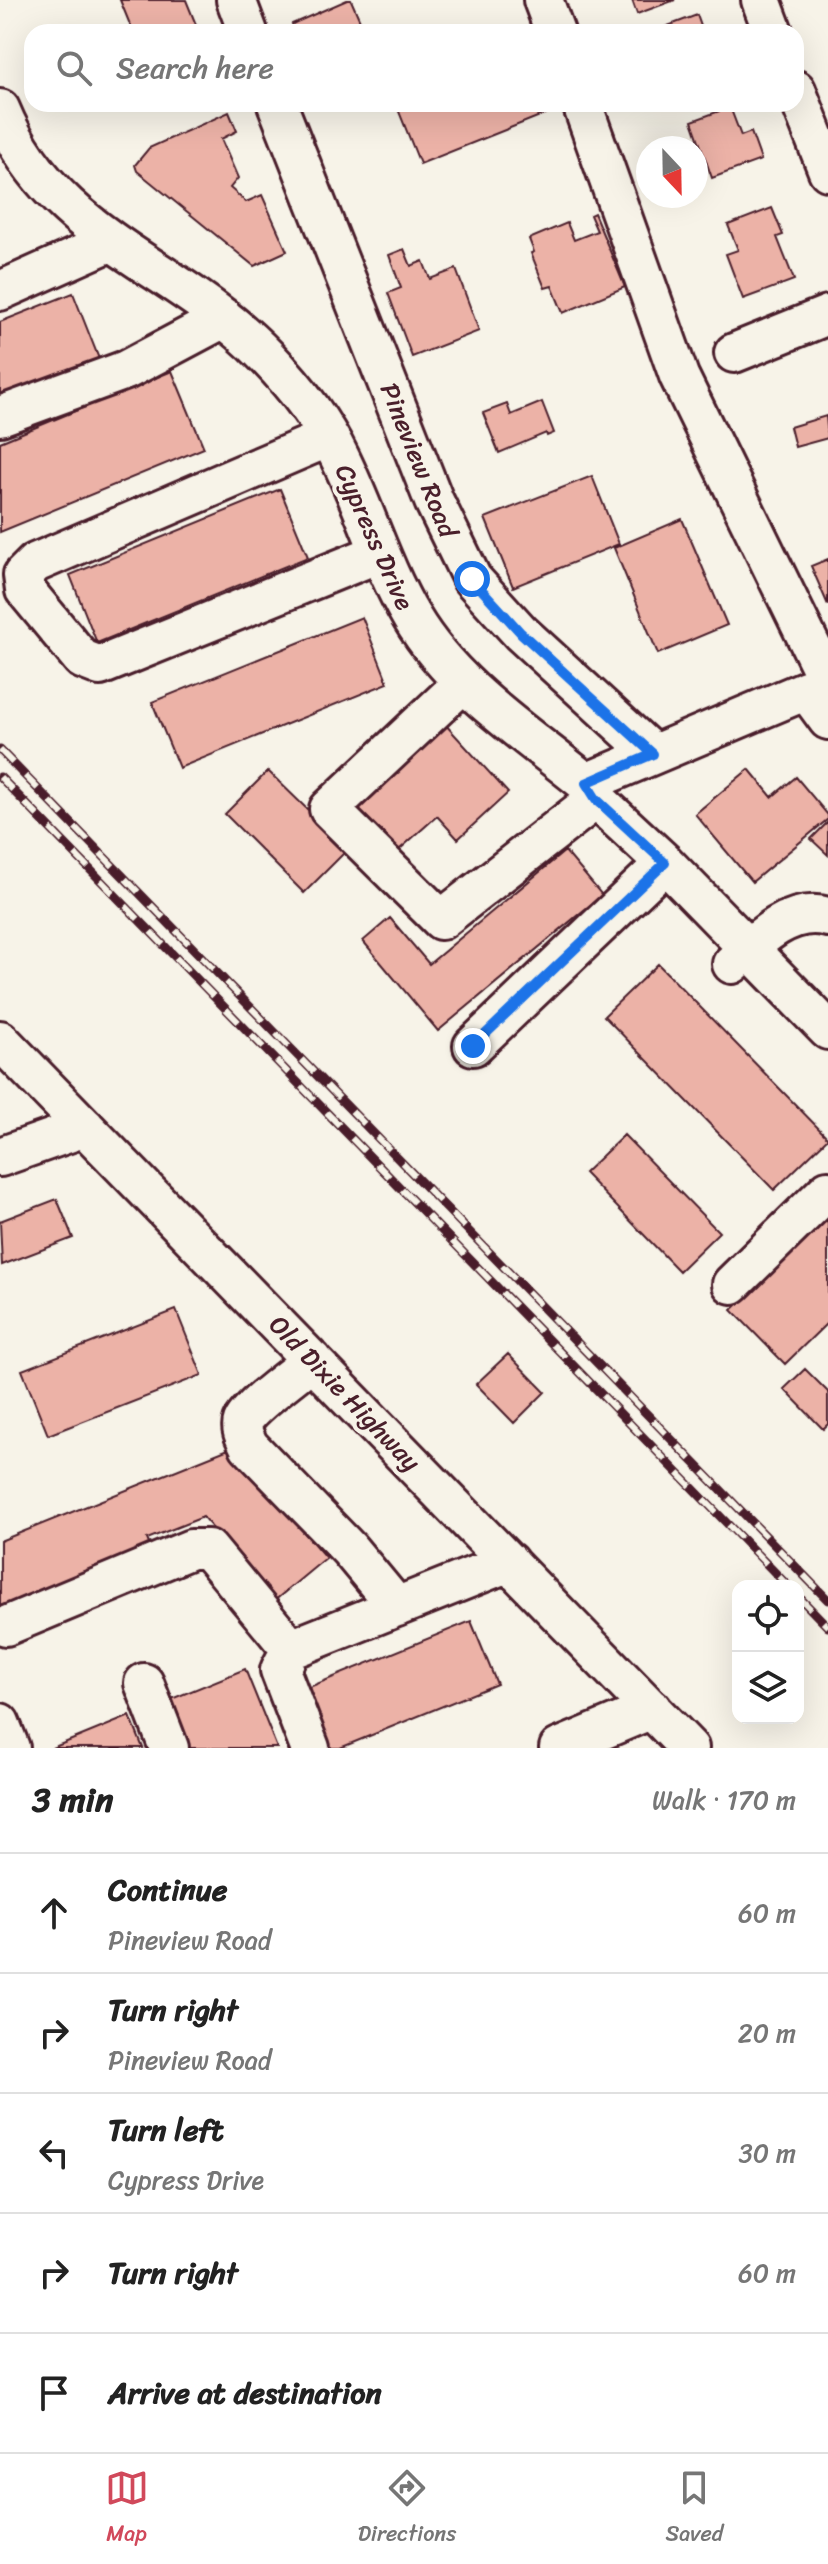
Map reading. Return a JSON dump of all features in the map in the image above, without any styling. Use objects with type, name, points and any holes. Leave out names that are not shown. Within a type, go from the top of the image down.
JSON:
[{"type":"street","points":[[236,0],[245,24]]},
{"type":"street","points":[[543,0],[552,24]]},
{"type":"street","points":[[761,0],[770,24]]},
{"type":"street","points":[[804,110],[828,171]]},
{"type":"street","name":"Pineview Road","points":[[280,112],[434,501],[472,579],[521,633],[653,754]]},
{"type":"street","points":[[463,683],[329,809],[441,920],[591,791],[653,754],[823,693],[679,376],[585,112]]},
{"type":"street","name":"Cypress Drive","points":[[5,130],[42,180],[74,213],[110,242],[224,318],[280,371],[299,392],[329,437],[379,553],[413,621],[463,683],[591,791],[665,863],[740,956],[828,1030]]},
{"type":"street","points":[[0,291],[110,242]]},
{"type":"street","points":[[734,353],[828,315]]},
{"type":"street","points":[[0,416],[126,370],[224,318]]},
{"type":"street","points":[[329,437],[35,563],[23,575],[25,590],[82,659],[100,666],[379,553]]},
{"type":"street","points":[[473,1046],[665,863]]},
{"type":"street","points":[[740,956],[769,929],[815,913],[828,917]]},
{"type":"street","name":"Old Dixie Highway","points":[[0,1040],[689,1748]]},
{"type":"street","points":[[0,1157],[85,1127]]},
{"type":"street","points":[[732,1284],[828,1190]]},
{"type":"street","points":[[312,1360],[250,1412],[242,1424],[242,1433],[249,1446],[349,1549],[397,1607]]},
{"type":"street","points":[[6,1626],[191,1549],[208,1549],[291,1649]]},
{"type":"street","points":[[310,1748],[280,1670],[291,1649],[509,1562]]},
{"type":"street","points":[[144,1683],[169,1748]]},
{"type":"street","points":[[559,1748],[652,1709]]},
{"type":"street","points":[[0,1723],[10,1748]]},
{"type":"building","points":[[120,0],[186,0],[196,24],[130,24]]},
{"type":"building","points":[[351,0],[362,24],[292,24]]},
{"type":"building","points":[[632,0],[675,0],[637,14]]},
{"type":"building","points":[[697,15],[700,24],[673,24]]},
{"type":"building","points":[[229,112],[237,131],[221,139],[238,178],[230,188],[246,202],[262,195],[287,251],[254,266],[137,171],[135,165],[149,148]]},
{"type":"building","points":[[399,112],[550,112],[420,164]]},
{"type":"building","points":[[716,112],[732,112],[741,136],[751,132],[761,160],[712,178],[708,167],[708,136],[697,136],[692,121]]},
{"type":"building","points":[[772,208],[783,235],[777,237],[794,280],[743,299],[726,254],[738,250],[728,225]]},
{"type":"building","points":[[594,213],[625,287],[563,313],[552,286],[545,288],[531,253],[534,252],[529,239],[567,223],[574,240],[597,231],[590,215]]},
{"type":"building","points":[[404,249],[411,266],[423,261],[430,279],[456,269],[479,331],[412,357],[388,293],[401,288],[389,255]]},
{"type":"building","points":[[73,293],[99,359],[0,398],[0,322]]},
{"type":"building","points":[[172,371],[204,448],[0,532],[0,442]]},
{"type":"building","points":[[542,402],[554,433],[547,436],[546,433],[499,453],[483,413],[507,404],[511,415]]},
{"type":"building","points":[[826,416],[828,438],[795,447],[790,427]]},
{"type":"building","points":[[592,476],[619,544],[513,587],[485,518]]},
{"type":"building","points":[[280,489],[308,557],[97,643],[70,575]]},
{"type":"building","points":[[682,519],[727,625],[658,654],[614,548]]},
{"type":"building","points":[[828,559],[828,605],[811,566]]},
{"type":"building","points":[[362,617],[388,683],[179,768],[152,702]]},
{"type":"building","points":[[444,723],[508,793],[458,839],[437,816],[390,858],[347,811]]},
{"type":"building","points":[[749,769],[772,797],[796,777],[828,815],[828,819],[752,882],[695,814]]},
{"type":"building","points":[[268,771],[348,849],[304,893],[225,814]]},
{"type":"building","points":[[828,822],[828,855],[811,839]]},
{"type":"building","points":[[565,851],[602,895],[438,1031],[363,941],[390,918],[429,964]]},
{"type":"building","points":[[658,964],[828,1138],[774,1190],[604,1016]]},
{"type":"building","points":[[624,1135],[719,1232],[679,1271],[584,1173]]},
{"type":"building","points":[[57,1199],[73,1238],[2,1265],[0,1221]]},
{"type":"building","points":[[828,1217],[828,1322],[785,1364],[732,1310]]},
{"type":"building","points":[[176,1310],[202,1375],[48,1435],[22,1370]]},
{"type":"building","points":[[508,1354],[545,1392],[514,1423],[476,1384]]},
{"type":"building","points":[[805,1369],[828,1392],[828,1424],[823,1429],[784,1389]]},
{"type":"building","points":[[231,1448],[326,1558],[274,1601],[203,1517],[147,1539],[154,1556],[0,1618],[0,1541]]},
{"type":"building","points":[[471,1621],[497,1684],[340,1748],[319,1748],[297,1692]]},
{"type":"building","points":[[245,1669],[277,1748],[183,1748],[164,1702]]},
{"type":"building","points":[[130,1716],[143,1748],[52,1748]]},
{"type":"railway","points":[[0,750],[828,1600]]},
{"type":"railway","points":[[0,777],[782,1580]]},
{"type":"railway","points":[[804,1602],[828,1627]]},
{"type":"route","points":[[472,579],[521,633],[653,754],[586,783],[596,799],[665,863],[473,1046]]}]
